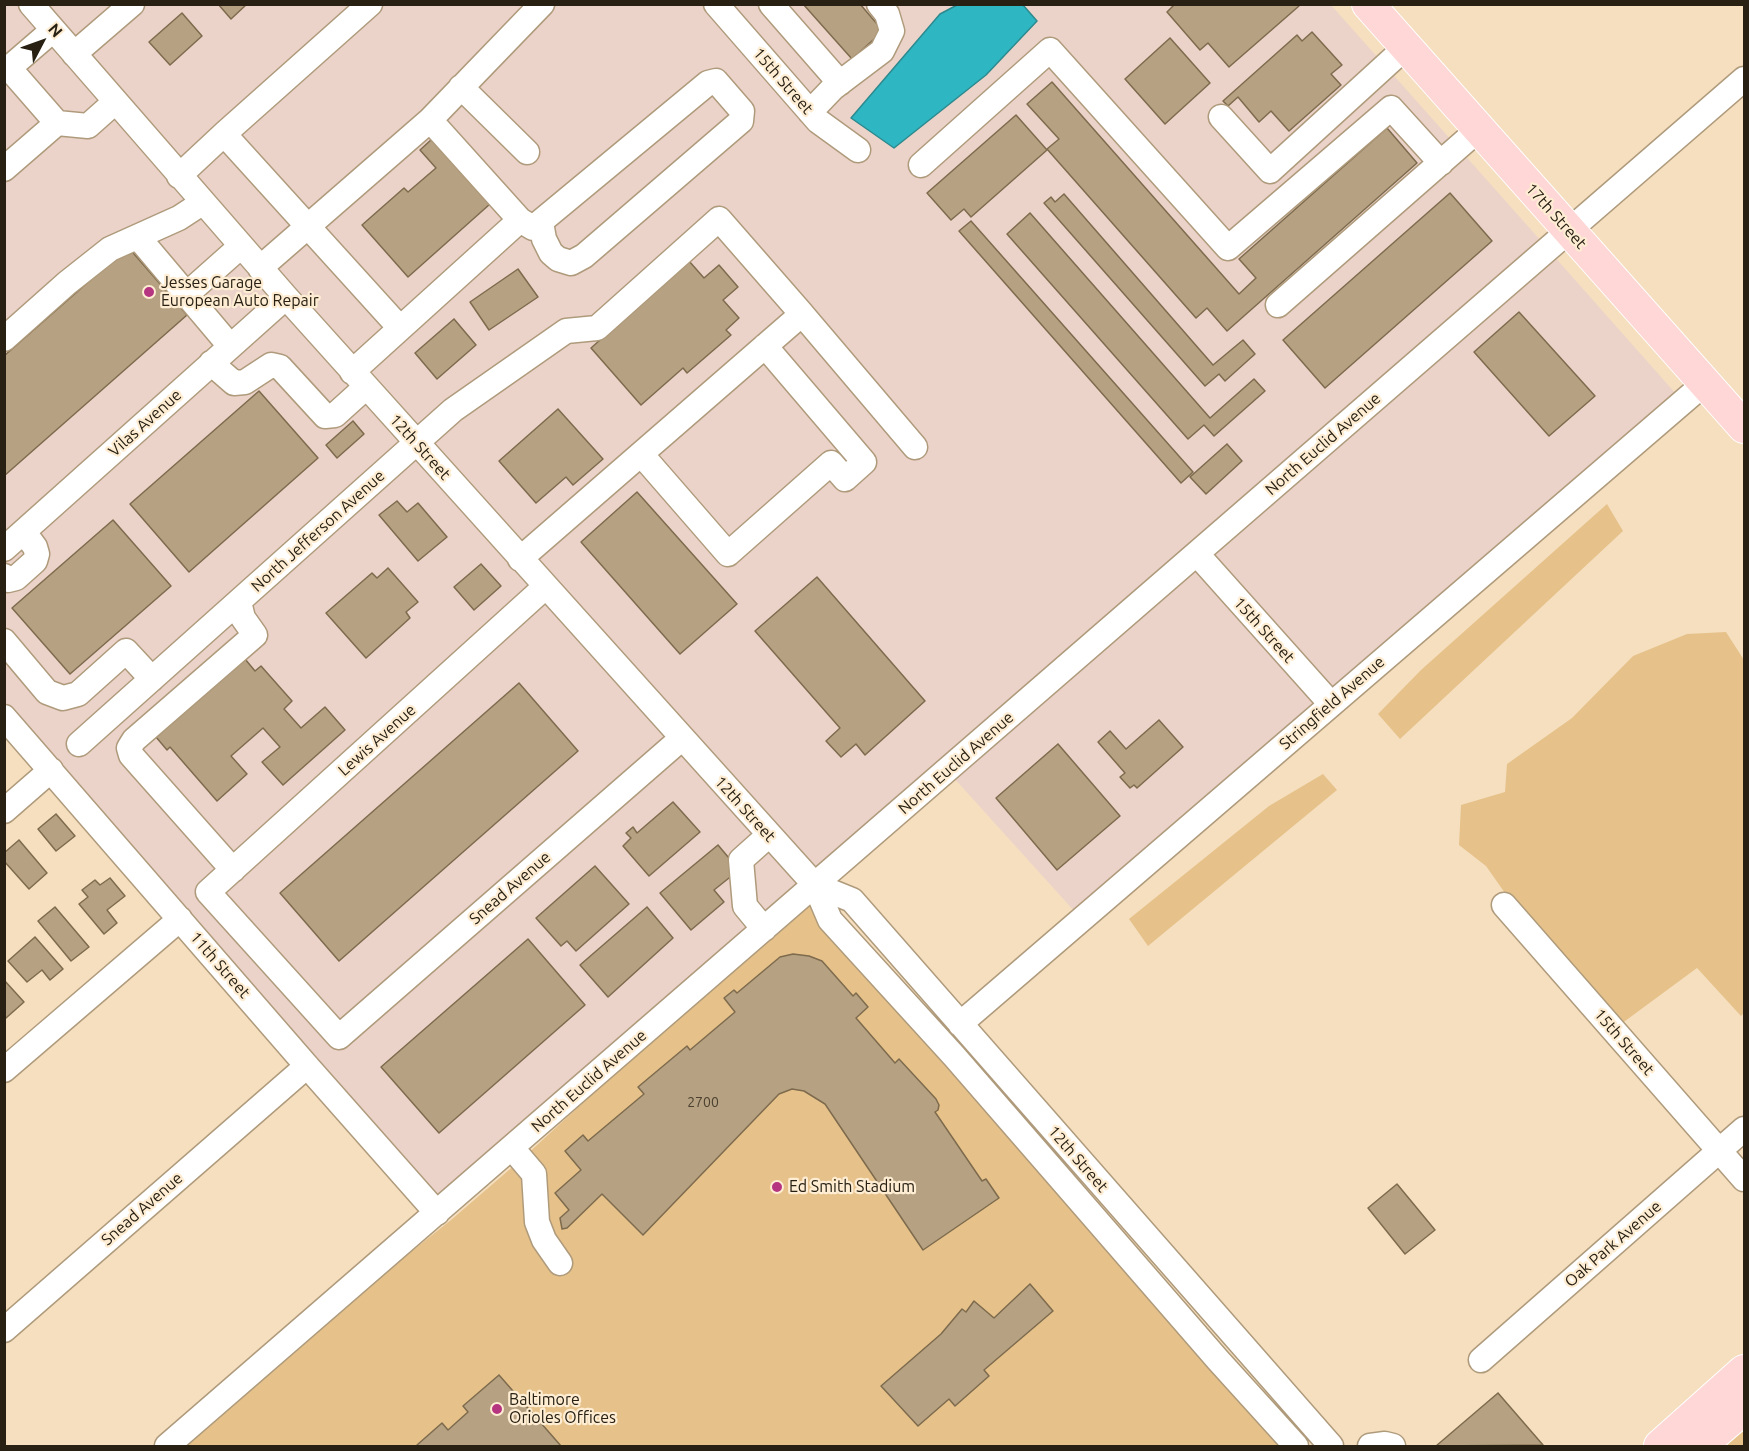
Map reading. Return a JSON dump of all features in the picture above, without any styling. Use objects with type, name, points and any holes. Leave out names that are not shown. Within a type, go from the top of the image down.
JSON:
[{"type":"main road","name":"17th Street","points":[[1368,4],[1744,428]]},
{"type":"main road","points":[[1660,1446],[1744,1371]]},
{"type":"main road","points":[[1700,1446],[1744,1408]]},
{"type":"street","name":"12th Street","points":[[31,4],[202,203],[359,380],[814,885],[831,920],[959,1061],[1218,1360],[1296,1446]]},
{"type":"street","points":[[74,54],[132,4]]},
{"type":"street","points":[[179,176],[370,4]]},
{"type":"street","points":[[260,268],[430,120],[542,4]]},
{"type":"street","name":"15th Street","points":[[716,4],[818,121],[858,150]]},
{"type":"street","points":[[771,4],[840,83]]},
{"type":"street","points":[[810,112],[833,88],[882,51],[892,31],[887,14],[879,4]]},
{"type":"street","points":[[53,30],[9,68],[57,123],[88,126],[115,102]]},
{"type":"street","points":[[1221,117],[1270,171],[1406,47]]},
{"type":"street","points":[[921,165],[1050,50],[1228,249],[1391,108],[1441,163]]},
{"type":"street","name":"North Euclid Avenue","points":[[167,1446],[1744,79]]},
{"type":"street","points":[[211,363],[234,383],[245,382],[271,365],[280,367],[325,416],[335,415],[400,328],[531,221],[708,83],[716,81],[742,111],[741,121],[584,256],[571,263],[558,259],[551,253],[531,221],[430,120]]},
{"type":"street","points":[[461,87],[527,152]]},
{"type":"street","points":[[4,169],[57,123]]},
{"type":"street","points":[[1278,305],[1479,129]]},
{"type":"street","points":[[224,134],[400,328]]},
{"type":"street","points":[[4,339],[67,283],[110,249],[179,218],[202,203]]},
{"type":"street","name":"North Jefferson Avenue","points":[[79,744],[453,410],[566,331],[597,328],[718,219],[802,314]]},
{"type":"street","points":[[138,237],[230,346]]},
{"type":"street","points":[[187,294],[241,246]]},
{"type":"street","name":"Vilas Avenue","points":[[4,549],[286,297]]},
{"type":"street","points":[[520,559],[802,314],[915,447]]},
{"type":"street","points":[[641,454],[728,554],[831,464],[845,479],[864,462],[765,346]]},
{"type":"street","name":"Stringfield Avenue","points":[[960,1024],[1705,383]]},
{"type":"street","points":[[6,580],[16,578],[35,561],[37,554],[35,547],[24,532]]},
{"type":"street","name":"15th Street","points":[[1197,554],[1331,705]]},
{"type":"street","name":"Lewis Avenue","points":[[208,892],[545,587]]},
{"type":"street","points":[[232,870],[131,755],[129,748],[134,740],[255,635],[243,618],[239,602]]},
{"type":"street","points":[[4,641],[47,692],[63,698],[78,694],[126,651],[152,679]]},
{"type":"street","points":[[92,682],[116,711]]},
{"type":"street","name":"11th Street","points":[[4,717],[437,1213]]},
{"type":"street","name":"Snead Avenue","points":[[208,892],[339,1038],[681,739]]},
{"type":"street","points":[[4,811],[51,770]]},
{"type":"street","points":[[764,929],[746,906],[741,860],[769,835]]},
{"type":"street","name":"12th Street","points":[[814,885],[852,900],[1331,1446]]},
{"type":"street","name":"15th Street","points":[[1504,905],[1744,1179]]},
{"type":"street","points":[[4,1070],[180,919]]},
{"type":"street","name":"Snead Avenue","points":[[4,1330],[307,1066]]},
{"type":"street","name":"Oak Park Avenue","points":[[1481,1360],[1744,1129]]},
{"type":"street","points":[[512,1148],[534,1174],[537,1222],[544,1240],[560,1263]]},
{"type":"street","points":[[1370,1446],[1385,1444],[1393,1446]]},
{"type":"shaded area","points":[[18,4],[189,202],[5,328],[4,5]]},
{"type":"shaded area","points":[[43,5],[119,5],[76,42]]},
{"type":"shaded area","points":[[145,5],[703,5],[811,127],[859,162],[870,147],[824,114],[728,5],[959,5],[940,14],[851,118],[894,148],[986,75],[1037,21],[1023,5],[1331,5],[1542,242],[816,873],[429,443],[458,416],[578,332],[569,319],[448,402],[418,431],[87,55]]},
{"type":"shaded area","points":[[200,215],[273,297],[5,538],[4,350],[114,256]]},
{"type":"shaded area","points":[[1553,255],[1677,395],[1333,692],[1209,555]]},
{"type":"shaded area","points":[[284,310],[403,443],[67,745],[78,757],[415,456],[533,588],[196,892],[207,904],[544,600],[668,739],[327,1038],[337,1050],[680,751],[802,885],[439,1200],[5,702],[4,560]]},
{"type":"shaded area","points":[[1607,504],[1623,531],[1400,739],[1378,714],[1421,670]]},
{"type":"shaded area","points":[[1195,567],[1318,704],[1076,913],[953,777]]},
{"type":"shaded area","points":[[1726,632],[1744,660],[1744,1013],[1741,1016],[1697,968],[1621,1024],[1505,893],[1486,866],[1459,845],[1461,805],[1505,792],[1507,764],[1572,718],[1633,656],[1687,634]]},
{"type":"shaded area","points":[[1323,774],[1337,790],[1148,946],[1129,919],[1269,806]]},
{"type":"shaded area","points":[[811,899],[1283,1446],[179,1446],[339,1309],[451,1220],[524,1157],[674,1019]]},
{"type":"shaded area","points":[[1744,1419],[1744,1446],[1713,1446]]},
{"type":"water","points":[[959,4],[1023,5],[1037,21],[986,75],[894,148],[851,118],[940,14]]},
{"type":"building","points":[[218,4],[247,4],[231,19]]},
{"type":"building","points":[[803,4],[860,4],[883,31],[852,59]]},
{"type":"building","points":[[1175,4],[1298,4],[1299,6],[1229,67],[1208,43],[1200,50],[1167,12]]},
{"type":"building","points":[[182,13],[202,36],[170,65],[149,42]]},
{"type":"building","points":[[1312,32],[1342,65],[1331,74],[1341,85],[1289,131],[1271,111],[1259,122],[1238,97],[1228,106],[1223,101],[1297,35],[1302,41]]},
{"type":"building","points":[[1170,38],[1210,83],[1165,124],[1125,79]]},
{"type":"building","points":[[1052,82],[1239,294],[1256,278],[1239,259],[1387,128],[1417,163],[1227,331],[1207,308],[1196,318],[1047,149],[1059,139],[1027,104]]},
{"type":"building","points":[[1016,115],[1047,150],[971,217],[964,209],[951,220],[927,193]]},
{"type":"building","points":[[432,139],[490,204],[408,277],[362,225],[404,188],[408,192],[436,168],[420,150]]},
{"type":"building","points":[[1450,193],[1492,241],[1325,388],[1283,340]]},
{"type":"building","points":[[1064,194],[1213,365],[1243,340],[1255,354],[1225,381],[1219,374],[1205,386],[1044,203],[1051,197],[1055,202]]},
{"type":"building","points":[[1030,213],[1210,418],[1254,379],[1265,391],[1214,436],[1204,425],[1188,439],[1007,234]]},
{"type":"building","points":[[971,221],[1193,472],[1181,483],[959,231]]},
{"type":"building","points":[[128,247],[187,315],[4,476],[4,356]]},
{"type":"building","points":[[689,261],[704,278],[719,265],[738,287],[723,300],[739,318],[726,330],[731,335],[687,373],[683,368],[641,405],[591,348]]},
{"type":"building","points":[[518,269],[538,297],[489,330],[470,302]]},
{"type":"building","points":[[1519,312],[1595,396],[1549,436],[1474,352]]},
{"type":"building","points":[[454,319],[476,345],[437,379],[415,353]]},
{"type":"building","points":[[259,391],[318,458],[189,572],[130,504]]},
{"type":"building","points":[[558,409],[603,459],[573,485],[566,477],[536,503],[499,461]]},
{"type":"building","points":[[353,421],[364,434],[337,458],[326,445]]},
{"type":"building","points":[[1227,444],[1242,461],[1206,494],[1190,477]]},
{"type":"building","points":[[637,492],[737,604],[680,654],[581,542]]},
{"type":"building","points":[[397,501],[407,512],[418,503],[447,537],[418,561],[379,515]]},
{"type":"building","points":[[113,520],[171,586],[70,674],[12,608]]},
{"type":"building","points":[[481,564],[501,586],[474,610],[454,587]]},
{"type":"building","points":[[388,568],[418,602],[406,612],[410,618],[366,658],[326,613],[372,573],[377,578]]},
{"type":"building","points":[[817,577],[925,701],[865,755],[856,744],[841,757],[826,741],[840,728],[755,631]]},
{"type":"building","points":[[245,659],[255,671],[261,666],[292,701],[284,709],[301,728],[325,707],[345,730],[283,785],[262,762],[280,747],[263,728],[231,756],[247,774],[217,801],[170,747],[167,750],[156,737]]},
{"type":"building","points":[[519,683],[578,751],[339,961],[280,893]]},
{"type":"building","points":[[1159,720],[1183,747],[1137,788],[1134,785],[1130,788],[1120,777],[1125,773],[1098,742],[1110,731],[1126,749]]},
{"type":"building","points":[[1058,744],[1120,816],[1057,870],[996,798]]},
{"type":"building","points":[[673,802],[700,832],[649,876],[623,846],[631,838],[626,833],[633,827],[637,833]]},
{"type":"building","points":[[56,814],[75,836],[56,851],[38,829]]},
{"type":"building","points":[[19,840],[47,873],[29,889],[4,861],[4,853]]},
{"type":"building","points":[[718,845],[739,870],[714,890],[724,902],[691,930],[660,893]]},
{"type":"building","points":[[595,866],[629,904],[576,951],[567,941],[561,946],[536,918]]},
{"type":"building","points":[[110,878],[125,896],[107,910],[117,923],[104,934],[79,904],[88,897],[82,890],[95,880],[100,885]]},
{"type":"building","points":[[55,907],[89,947],[71,961],[38,921]]},
{"type":"building","points":[[647,907],[673,938],[608,997],[580,965]]},
{"type":"building","points":[[35,937],[63,969],[50,980],[42,970],[27,982],[8,961]]},
{"type":"building","points":[[528,939],[585,1005],[439,1133],[381,1067]]},
{"type":"building","points":[[793,954],[809,956],[822,961],[853,996],[856,993],[868,1007],[856,1018],[895,1063],[899,1059],[936,1099],[939,1105],[935,1112],[982,1181],[986,1179],[999,1198],[923,1250],[825,1104],[804,1091],[792,1089],[779,1094],[643,1235],[602,1194],[567,1228],[562,1229],[560,1218],[569,1210],[555,1193],[581,1170],[565,1151],[583,1135],[588,1141],[644,1094],[638,1087],[687,1046],[690,1050],[735,1012],[724,998],[734,990],[737,993],[780,957]]},
{"type":"building","points":[[4,980],[24,1002],[6,1018],[4,1016]]},
{"type":"building","points":[[1397,1184],[1435,1230],[1405,1254],[1368,1208]]},
{"type":"building","points":[[1030,1284],[1053,1311],[984,1370],[989,1376],[955,1406],[949,1399],[918,1426],[881,1386],[941,1334],[962,1309],[966,1312],[974,1301],[994,1318]]},
{"type":"building","name":"Baltimore Orioles Offices","points":[[499,1375],[561,1446],[417,1445],[442,1423],[448,1430],[468,1412],[463,1406]]},
{"type":"building","points":[[1498,1393],[1543,1445],[1436,1446]]},
{"type":"place","name":"Jesses Garage European Auto Repair","points":[[149,292]]},
{"type":"place","name":"Ed Smith Stadium","points":[[777,1187]]},
{"type":"place","name":"Baltimore Orioles Offices","points":[[497,1409]]}]
